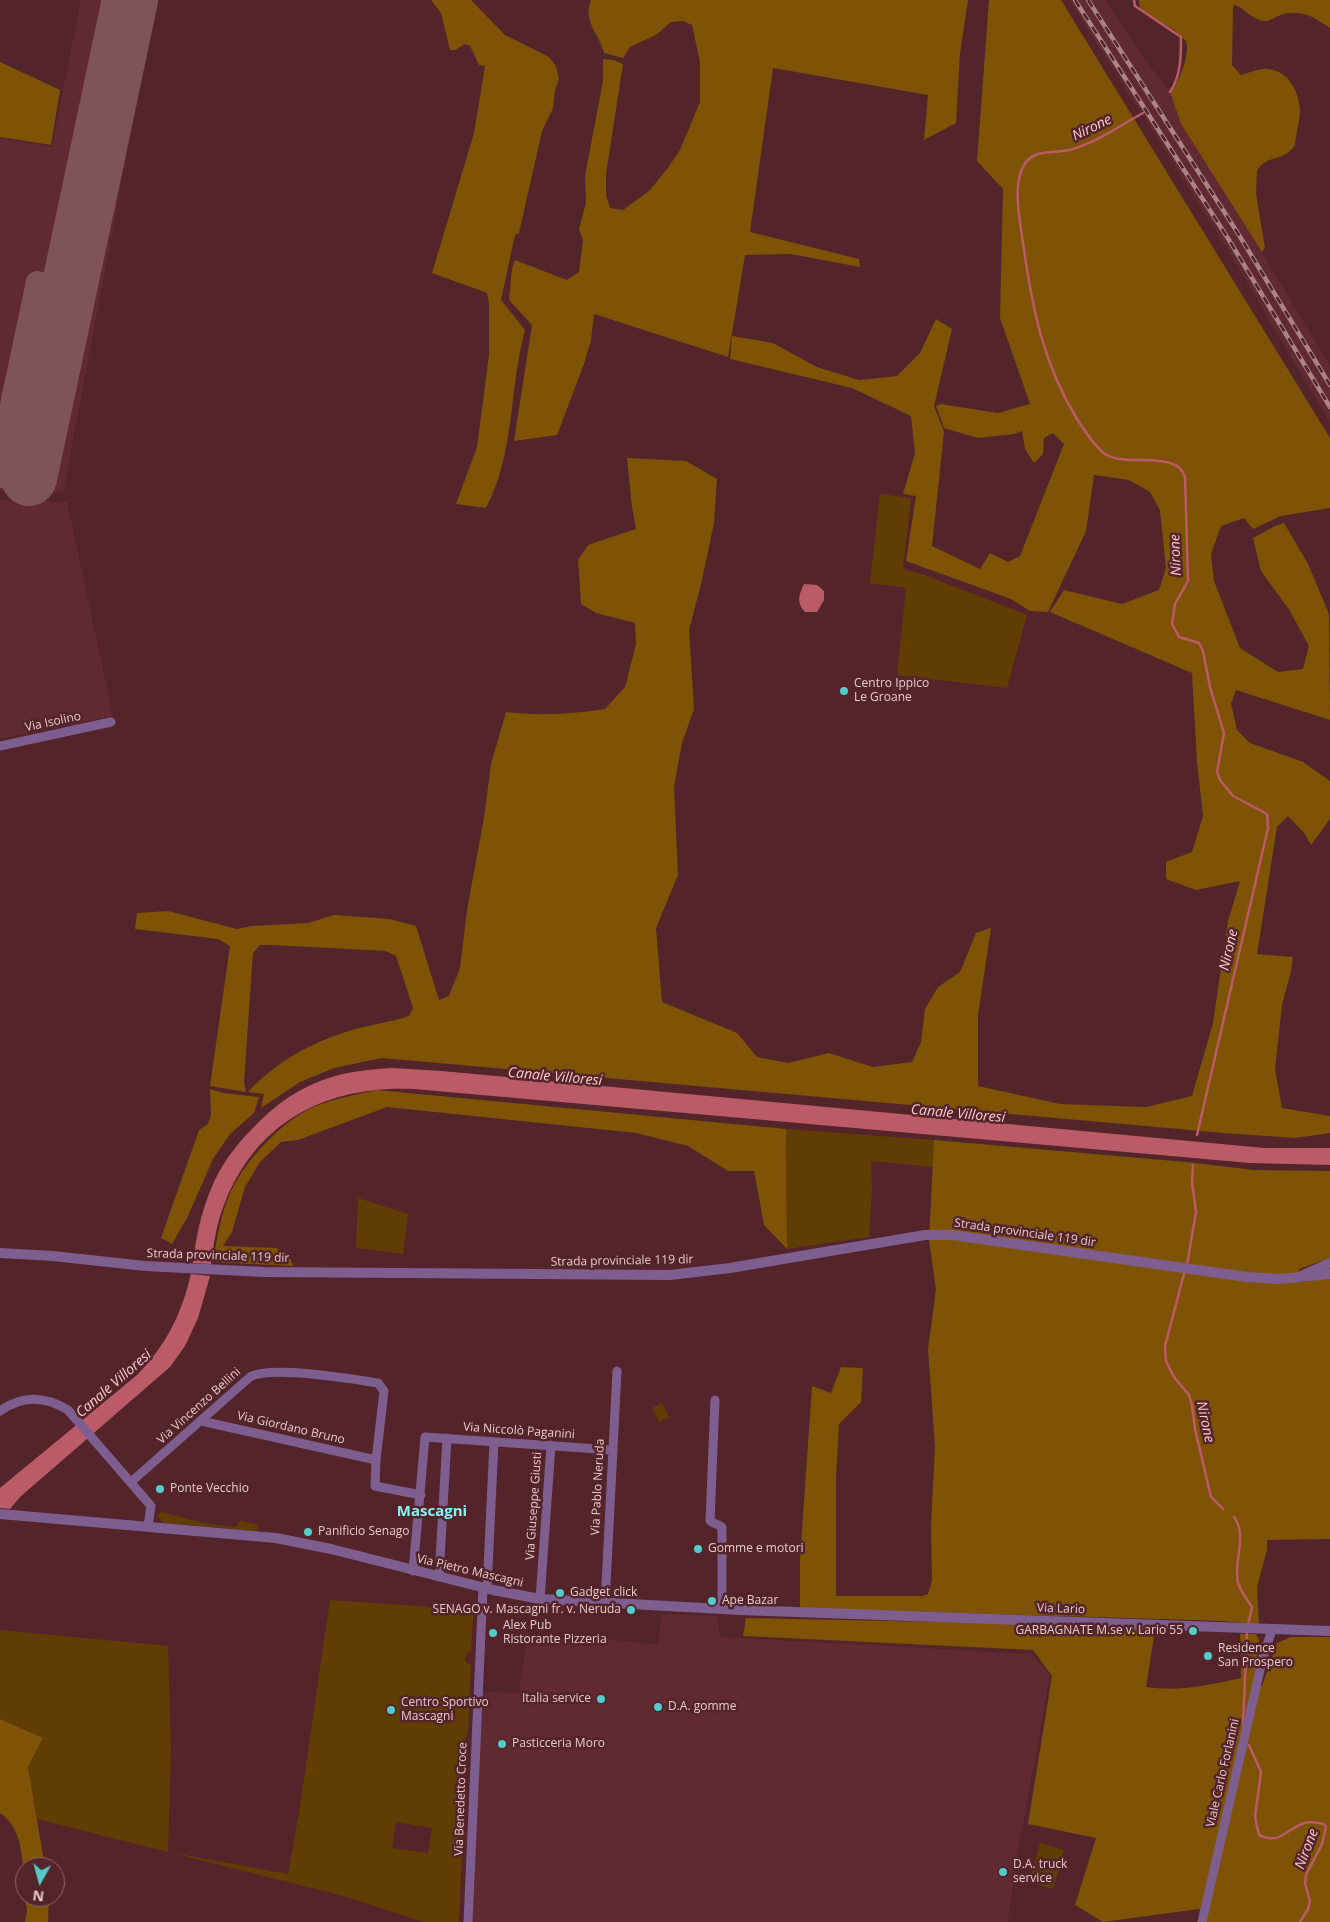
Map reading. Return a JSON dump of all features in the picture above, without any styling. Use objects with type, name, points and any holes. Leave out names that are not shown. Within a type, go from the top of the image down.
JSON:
[{"type":"street","name":"Via Isolino","points":[[0,746],[111,722]]},
{"type":"street","name":"Strada provinciale 119 dir","points":[[0,1253],[53,1256],[163,1267],[226,1270],[352,1273],[670,1275],[730,1268],[925,1235],[952,1235],[1264,1279],[1330,1274]]},
{"type":"street","name":"Strada provinciale 119 dir","points":[[1299,1276],[1330,1263]]},
{"type":"street","name":"Via Pablo Neruda","points":[[605,1604],[617,1371]]},
{"type":"street","name":"Via Vincenzo Bellini","points":[[131,1482],[244,1382],[256,1374],[331,1376],[378,1383],[384,1391],[376,1460]]},
{"type":"street","points":[[0,1411],[24,1399],[41,1399],[58,1404],[75,1417],[151,1506],[148,1526]]},
{"type":"street","points":[[715,1400],[710,1521],[722,1527],[722,1609]]},
{"type":"street","name":"Via Giordano Bruno","points":[[201,1421],[376,1460]]},
{"type":"street","name":"Via Niccolò Paganini","points":[[421,1495],[425,1436],[612,1450]]},
{"type":"street","points":[[440,1577],[446,1438]]},
{"type":"street","name":"Via Benedetto Croce","points":[[468,1922],[494,1442]]},
{"type":"street","name":"Via Giuseppe Giusti","points":[[540,1599],[551,1445]]},
{"type":"street","points":[[376,1460],[374,1486],[421,1495],[413,1571]]},
{"type":"street","name":"Via Pietro Mascagni","points":[[1,1514],[148,1526],[294,1541],[485,1588],[540,1599],[605,1604],[790,1611]]},
{"type":"street","name":"Via Lario","points":[[790,1611],[1330,1631]]},
{"type":"street","name":"Viale Carlo Forlanini","points":[[1202,1922],[1263,1656],[1272,1630]]},
{"type":"shaded area","points":[[81,0],[156,0],[63,493],[0,491],[0,138],[52,147]]},
{"type":"shaded area","points":[[431,0],[471,0],[505,35],[549,57],[556,66],[559,79],[555,90],[553,108],[542,131],[519,233],[515,235],[501,300],[525,330],[516,375],[507,443],[495,487],[486,508],[456,504],[477,447],[489,355],[489,304],[487,293],[432,273],[474,133],[485,66],[479,65],[470,46],[465,44],[455,50],[450,50],[441,13]]},
{"type":"shaded area","points":[[591,0],[968,0],[960,53],[956,123],[924,140],[928,95],[773,68],[750,232],[859,259],[860,267],[791,254],[745,255],[728,357],[594,314],[591,340],[584,364],[557,435],[514,441],[532,325],[509,300],[512,269],[515,260],[567,280],[579,272],[583,240],[579,229],[586,203],[585,176],[603,81],[603,59],[623,64],[606,174],[606,195],[610,208],[623,210],[649,191],[680,150],[700,102],[700,62],[692,25],[683,21],[671,22],[656,35],[630,47],[623,58],[604,53],[590,21],[589,8]]},
{"type":"shaded area","points":[[989,0],[1061,0],[1330,438],[1330,508],[1281,516],[1253,529],[1244,518],[1221,526],[1211,554],[1214,581],[1240,648],[1278,672],[1303,669],[1309,646],[1290,611],[1261,571],[1253,538],[1284,523],[1308,564],[1329,614],[1330,720],[1236,690],[1231,704],[1237,730],[1250,743],[1303,762],[1330,781],[1330,819],[1311,845],[1305,834],[1288,816],[1277,827],[1257,954],[1293,957],[1282,1005],[1275,1069],[1282,1108],[1330,1116],[1330,1133],[1295,1138],[1224,1133],[382,1058],[334,1068],[300,1082],[261,1108],[264,1094],[248,1092],[281,1063],[318,1042],[354,1030],[409,1016],[413,1008],[396,956],[386,951],[271,945],[260,945],[253,953],[244,1082],[246,1092],[210,1086],[230,946],[218,939],[135,929],[137,913],[168,911],[237,929],[251,926],[308,923],[334,915],[390,919],[416,926],[439,1000],[449,996],[460,968],[467,910],[484,818],[491,764],[506,712],[556,714],[605,709],[625,687],[636,644],[635,623],[596,613],[581,604],[578,560],[588,545],[636,529],[627,458],[686,461],[717,479],[714,523],[689,630],[694,709],[682,743],[674,787],[678,875],[656,928],[662,1002],[737,1033],[757,1057],[788,1063],[829,1053],[873,1067],[912,1062],[921,1042],[925,1009],[938,987],[960,972],[976,933],[991,928],[978,1015],[978,1086],[1060,1104],[1146,1107],[1192,1096],[1213,1023],[1228,921],[1240,881],[1196,890],[1166,879],[1166,862],[1192,852],[1203,816],[1197,762],[1192,673],[1050,612],[1064,590],[1122,604],[1159,590],[1166,568],[1160,510],[1150,492],[1129,480],[1094,475],[1086,531],[1048,612],[1030,611],[1011,599],[906,561],[916,496],[903,494],[915,453],[911,416],[852,388],[730,359],[732,336],[773,343],[817,367],[859,380],[897,376],[920,353],[936,319],[952,329],[934,406],[944,432],[932,546],[980,569],[990,553],[1008,562],[1020,556],[1064,444],[1053,433],[1044,438],[1043,454],[1034,463],[1025,449],[1022,431],[1014,434],[978,438],[944,428],[936,406],[940,404],[998,413],[1030,404],[1000,318],[1003,189],[977,161]]},
{"type":"shaded area","points":[[1069,0],[1106,0],[1144,58],[1170,92],[1181,124],[1262,252],[1330,366],[1330,423],[1229,252],[1145,119],[1146,116],[1138,108]]},
{"type":"shaded area","points":[[1139,0],[1330,0],[1330,28],[1305,14],[1286,14],[1263,21],[1236,5],[1233,6],[1232,65],[1241,75],[1265,69],[1282,74],[1292,84],[1298,96],[1300,110],[1295,145],[1286,154],[1265,162],[1257,171],[1256,194],[1265,248],[1262,252],[1181,124],[1170,92],[1183,68],[1187,53],[1186,41],[1174,30],[1144,12],[1140,8]]},
{"type":"shaded area","points":[[0,62],[60,90],[51,145],[0,137]]},
{"type":"shaded area","points":[[880,494],[911,498],[903,569],[922,574],[1027,615],[1007,688],[897,675],[906,588],[870,583]]},
{"type":"shaded area","points":[[0,500],[67,502],[113,716],[0,739]]},
{"type":"shaded area","points":[[804,584],[817,585],[824,591],[824,600],[817,612],[805,612],[800,605],[800,595]]},
{"type":"shaded area","name":"Canale Villoresi","points":[[392,1068],[442,1071],[1264,1148],[1330,1148],[1330,1165],[1250,1163],[414,1089],[382,1089],[352,1094],[324,1102],[298,1114],[275,1130],[255,1151],[238,1176],[224,1205],[219,1219],[211,1264],[193,1263],[197,1234],[207,1198],[228,1157],[252,1129],[283,1101],[315,1083],[350,1073]]},
{"type":"shaded area","points":[[210,1089],[223,1093],[259,1097],[254,1113],[230,1134],[213,1159],[187,1218],[172,1244],[161,1238],[199,1130],[208,1124],[211,1115]]},
{"type":"shaded area","points":[[377,1090],[786,1129],[787,1249],[764,1225],[754,1171],[728,1171],[688,1146],[636,1133],[387,1107],[298,1140],[281,1142],[260,1162],[245,1187],[232,1232],[223,1246],[276,1248],[289,1255],[293,1266],[213,1262],[222,1217],[231,1191],[257,1152],[281,1128],[308,1110],[321,1104]]},
{"type":"shaded area","points":[[786,1129],[934,1140],[933,1167],[871,1161],[872,1190],[869,1237],[787,1249]]},
{"type":"shaded area","points":[[934,1140],[1186,1162],[1254,1170],[1330,1171],[1330,1258],[1299,1269],[1302,1282],[1330,1278],[1330,1539],[1267,1540],[1267,1550],[1257,1587],[1259,1625],[1224,1621],[800,1608],[800,1559],[812,1386],[831,1393],[841,1367],[863,1368],[861,1402],[839,1424],[836,1478],[836,1596],[923,1596],[928,1594],[932,1580],[931,1524],[935,1447],[928,1349],[936,1289],[929,1240]]},
{"type":"shaded area","points":[[358,1198],[408,1214],[403,1254],[356,1248]]},
{"type":"shaded area","name":"Canale Villoresi","points":[[191,1274],[210,1276],[198,1318],[185,1346],[170,1367],[20,1497],[10,1509],[0,1508],[0,1488],[137,1375],[157,1352],[172,1328],[183,1303]]},
{"type":"shaded area","points":[[662,1403],[669,1417],[659,1422],[652,1408]]},
{"type":"shaded area","points":[[161,1512],[208,1524],[236,1527],[240,1521],[259,1525],[255,1531],[164,1523],[157,1516]]},
{"type":"shaded area","name":"Centro Sportivo Mascagni","points":[[330,1600],[477,1610],[473,1618],[471,1651],[466,1655],[465,1661],[471,1665],[468,1731],[463,1744],[466,1758],[459,1922],[424,1922],[343,1896],[169,1852],[288,1874],[299,1813]],"holes":[[[396,1822],[432,1828],[428,1853],[392,1848]]]},
{"type":"shaded area","points":[[662,1614],[717,1616],[720,1637],[1032,1654],[1050,1676],[1016,1862],[1008,1922],[468,1922],[482,1692],[519,1693],[527,1641],[568,1645],[569,1635],[658,1645]]},
{"type":"shaded area","points":[[746,1618],[1080,1625],[1155,1630],[1146,1687],[1170,1689],[1194,1687],[1241,1678],[1240,1634],[1256,1634],[1259,1640],[1254,1684],[1262,1686],[1277,1643],[1291,1637],[1330,1637],[1330,1922],[1204,1922],[1205,1917],[1199,1909],[1103,1922],[1075,1905],[1096,1838],[1028,1824],[1052,1676],[1033,1650],[743,1636]]},
{"type":"shaded area","points":[[0,1630],[168,1646],[171,1750],[168,1852],[37,1819],[28,1767],[43,1738],[0,1719]]},
{"type":"shaded area","points":[[0,1719],[43,1738],[28,1767],[43,1857],[22,1857],[14,1828],[0,1813]]},
{"type":"shaded area","points":[[1040,1843],[1064,1850],[1053,1889],[1029,1882]]},
{"type":"shaded area","points":[[26,1907],[49,1907],[48,1922],[25,1922]]},
{"type":"waterway","name":"Nirone","points":[[1134,0],[1135,6],[1181,37],[1178,73],[1170,92]]},
{"type":"waterway","name":"Nirone","points":[[1143,113],[1098,139],[1078,147],[1033,156],[1024,165],[1020,173],[1018,203],[1030,290],[1047,356],[1055,377],[1077,419],[1093,443],[1105,454],[1125,460],[1161,461],[1172,464],[1180,469],[1185,477],[1188,581],[1175,604],[1172,624],[1179,637],[1199,643],[1203,651],[1210,687],[1224,733],[1217,772],[1220,780],[1233,796],[1267,814],[1268,828],[1197,1135]]},
{"type":"waterway","name":"Nirone","points":[[1187,1265],[1196,1212],[1192,1182],[1193,1165]]},
{"type":"waterway","name":"Nirone","points":[[1185,1270],[1165,1346],[1166,1361],[1174,1377],[1189,1395],[1211,1497],[1223,1509]]},
{"type":"waterway","name":"Nirone","points":[[1234,1517],[1240,1532],[1237,1566],[1238,1583],[1252,1607],[1248,1625]]},
{"type":"waterway","name":"Nirone","points":[[1243,1725],[1247,1630]]},
{"type":"waterway","name":"Nirone","points":[[1249,1745],[1261,1772],[1255,1817],[1259,1835],[1266,1838],[1277,1837],[1306,1822],[1324,1824],[1326,1827],[1322,1844],[1306,1875],[1305,1883],[1310,1902],[1300,1922]]},
{"type":"taxiway","points":[[0,457],[37,282],[70,289]]},
{"type":"taxiway","points":[[0,477],[29,478]]},
{"type":"runway","points":[[29,478],[130,0]]},
{"type":"railway","points":[[1075,0],[1229,240],[1330,407]]},
{"type":"railway","points":[[1088,0],[1239,235],[1330,385]]},
{"type":"place","name":"Centro Ippico Le Groane","points":[[844,691]]},
{"type":"place","name":"Ponte Vecchio","points":[[160,1489]]},
{"type":"place","name":"Panificio Senago","points":[[308,1532]]},
{"type":"place","name":"Gomme e motori","points":[[698,1549]]},
{"type":"place","name":"Gadget click","points":[[560,1593]]},
{"type":"place","name":"Ape Bazar","points":[[712,1601]]},
{"type":"place","name":"SENAGO v. Mascagni fr. v. Neruda","points":[[631,1610]]},
{"type":"place","name":"GARBAGNATE M.se v. Lario 55","points":[[1193,1631]]},
{"type":"place","name":"Alex Pub Ristorante Pizzeria","points":[[493,1633]]},
{"type":"place","name":"Residence San Prospero","points":[[1208,1656]]},
{"type":"place","name":"Italia service","points":[[601,1699]]},
{"type":"place","name":"D.A. gomme","points":[[658,1707]]},
{"type":"place","name":"Centro Sportivo Mascagni","points":[[391,1710]]},
{"type":"place","name":"Pasticceria Moro","points":[[502,1744]]},
{"type":"place","name":"D.A. truck service","points":[[1003,1872]]},
{"type":"district","name":"Mascagni","points":[[432,1512]]}]
